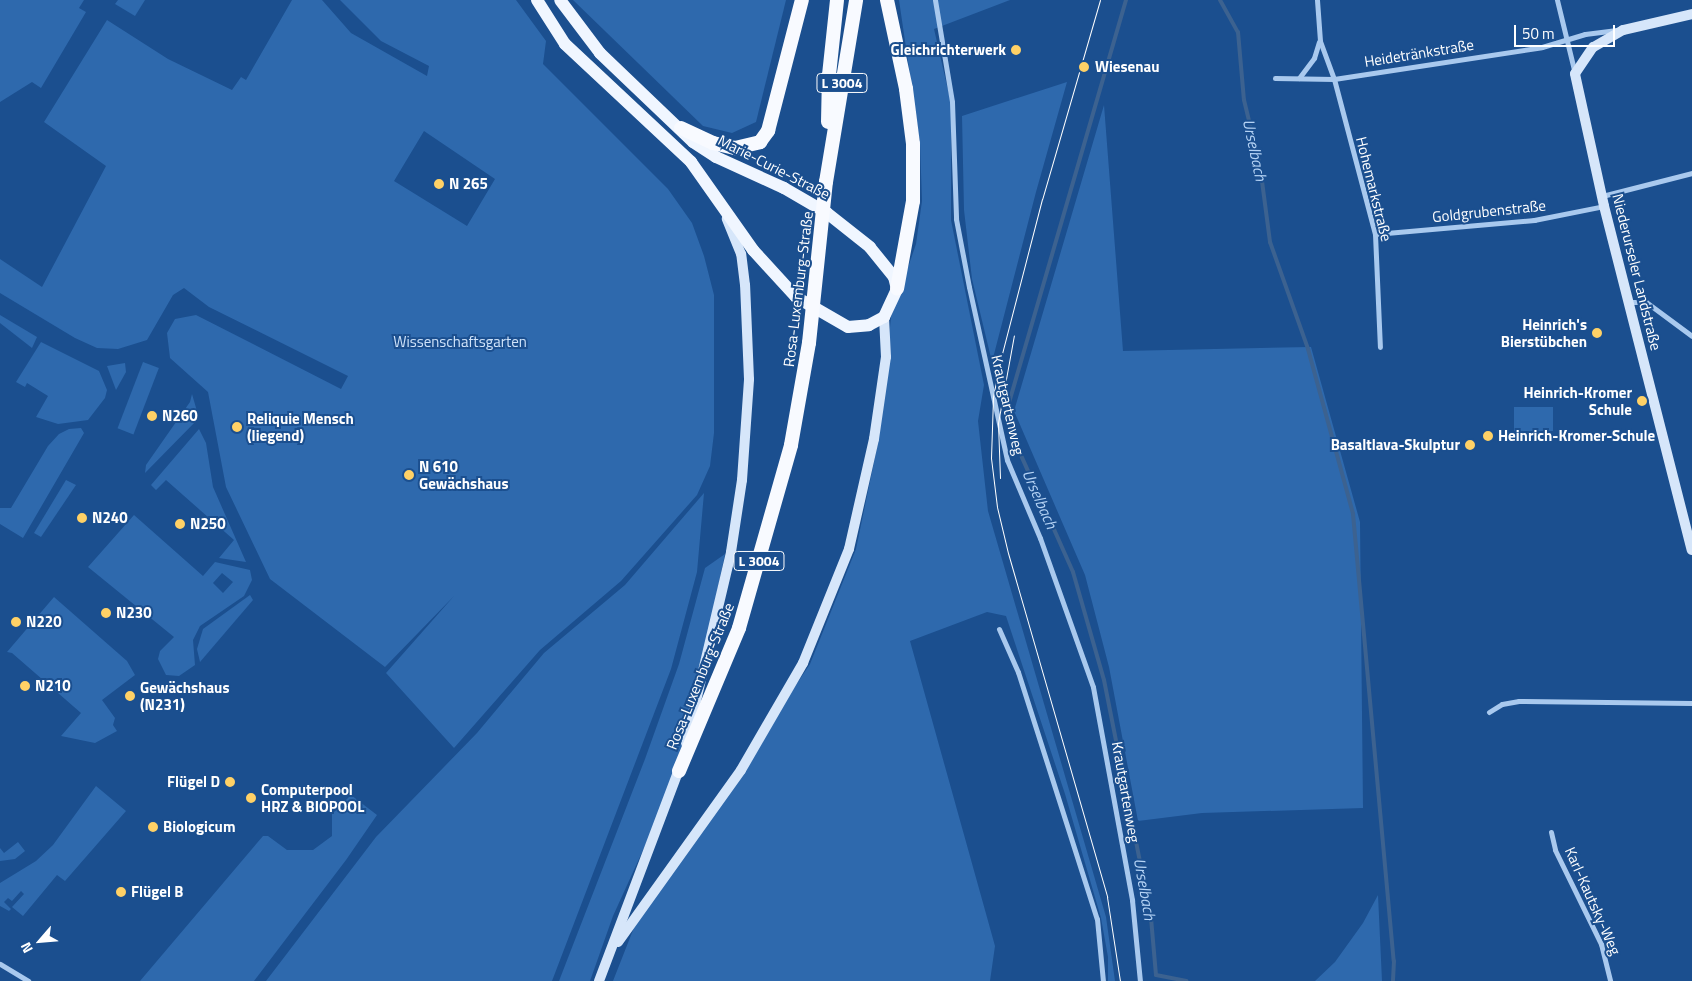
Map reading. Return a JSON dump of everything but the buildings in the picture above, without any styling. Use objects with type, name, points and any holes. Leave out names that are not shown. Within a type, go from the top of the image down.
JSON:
[{"type":"highway","points":[[680,128],[713,144],[735,148],[760,142],[768,131],[802,0]]},
{"type":"highway","name":"Rosa-Luxemburg-Straße","points":[[828,165],[829,75],[837,0]]},
{"type":"highway","name":"Rosa-Luxemburg-Straße","points":[[679,771],[739,628],[791,445],[809,343],[828,165],[856,0]]},
{"type":"highway","points":[[887,0],[906,88],[913,144],[913,201],[897,289]]},
{"type":"main road","points":[[537,0],[566,44],[691,162],[775,277],[804,302],[848,327],[869,325],[884,317]]},
{"type":"main road","name":"Marie-Curie-Straße","points":[[560,0],[606,60],[693,142],[716,157],[784,188],[854,233],[888,266],[897,289]]},
{"type":"main road","points":[[1575,74],[1593,47],[1622,30],[1692,14]]},
{"type":"main road","name":"Niederurseler Landstraße","points":[[1575,74],[1603,201],[1692,550]]},
{"type":"main road","points":[[679,771],[731,552],[742,480],[749,379],[745,285],[741,254],[721,204]]},
{"type":"main road","points":[[610,953],[742,770],[803,663],[849,550],[874,439],[886,357],[884,317],[897,289]]},
{"type":"main road","name":"Rosa-Luxemburg-Straße","points":[[599,981],[679,771]]},
{"type":"street","name":"Krautgartenweg","points":[[935,0],[952,102],[956,219],[971,294],[1008,460],[1040,538],[1093,687],[1132,900],[1140,981]]},
{"type":"street","name":"Hohemarkstraße","points":[[1317,0],[1320,41],[1334,79],[1375,234],[1380,346]]},
{"type":"street","name":"Niederurseler Landstraße","points":[[1557,0],[1575,74]]},
{"type":"street","name":"Heidetränkstraße","points":[[1275,78],[1334,79],[1542,46],[1566,39],[1622,30]]},
{"type":"street","name":"Hohemarkstraße","points":[[1300,78],[1314,58],[1320,41]]},
{"type":"street","name":"Goldgrubenstraße","points":[[1375,234],[1534,220],[1692,173]]},
{"type":"street","points":[[1630,302],[1646,302],[1692,336]]},
{"type":"street","points":[[999,629],[1018,672],[1097,919],[1103,981]]},
{"type":"street","points":[[1489,712],[1502,704],[1519,701],[1692,703]]},
{"type":"street","name":"Karl-Kautsky-Weg","points":[[1551,832],[1555,850],[1601,944],[1610,981]]},
{"type":"street","points":[[0,964],[28,981]]},
{"type":"green space","points":[[0,0],[84,0],[79,8],[86,12],[41,88],[32,82],[0,102]]},
{"type":"green space","points":[[118,0],[145,0],[135,16],[115,4]]},
{"type":"green space","name":"Wissenschaftsgarten","points":[[292,0],[322,0],[351,33],[427,76],[429,66],[381,41],[340,0],[516,0],[546,41],[543,64],[668,189],[692,223],[704,256],[714,295],[714,433],[710,466],[697,495],[621,581],[540,650],[454,748],[386,673],[454,596],[385,667],[270,579],[226,487],[208,392],[170,358],[167,333],[175,319],[196,315],[341,389],[348,376],[209,307],[184,288],[173,295],[147,340],[118,349],[97,348],[75,338],[0,293],[0,259],[42,287],[106,166],[44,122],[107,20],[168,59],[232,90],[241,77],[246,80]],"holes":[[[424,131],[495,179],[467,226],[394,181]]]},
{"type":"green space","points":[[573,0],[786,0],[756,122],[732,133],[703,126]]},
{"type":"green space","points":[[899,0],[1010,0],[934,29],[951,103],[951,220],[984,385],[978,421],[988,511],[1106,917],[1115,981],[1108,981],[1108,957],[1101,918],[1065,794],[1006,616],[987,612],[910,641],[995,946],[990,981],[613,981],[635,925],[810,664],[856,549],[879,438],[891,317],[916,244],[922,201],[920,143]]},
{"type":"green space","points":[[1067,82],[992,362],[972,279],[964,210],[962,116]]},
{"type":"green space","points":[[1104,105],[1123,351],[1311,347],[1360,522],[1363,808],[1202,813],[1138,821],[1109,667],[1085,575],[1014,411]]},
{"type":"green space","points":[[0,315],[37,337],[32,348],[0,323]]},
{"type":"green space","points":[[41,342],[99,371],[107,390],[105,398],[88,420],[58,424],[36,417],[48,396],[27,383],[25,387],[16,382]]},
{"type":"green space","points":[[143,362],[159,368],[133,434],[118,428]]},
{"type":"green space","points":[[125,363],[126,372],[116,390],[107,366]]},
{"type":"green space","points":[[192,394],[199,418],[145,473],[146,465],[190,402]]},
{"type":"green space","points":[[1514,407],[1553,407],[1553,431],[1514,431]]},
{"type":"green space","points":[[81,428],[84,433],[23,538],[0,524],[0,508],[11,508],[48,446],[59,434],[69,429]]},
{"type":"green space","points":[[199,429],[206,443],[213,487],[246,562],[219,558],[234,540],[166,480],[156,490],[151,485]]},
{"type":"green space","points":[[66,480],[76,485],[41,537],[34,533]]},
{"type":"green space","points":[[704,493],[697,572],[671,669],[552,981],[266,981],[376,837],[477,733],[544,653],[625,585]]},
{"type":"green space","points":[[134,515],[203,576],[215,562],[250,570],[252,580],[244,596],[200,626],[193,640],[195,665],[179,676],[166,675],[158,659],[160,651],[174,637],[88,567]],"holes":[[[222,573],[233,582],[223,593],[213,583]]]},
{"type":"green space","points":[[725,554],[679,771],[613,916],[590,981],[559,981],[645,759],[679,664],[705,568]]},
{"type":"green space","points":[[250,595],[253,600],[200,662],[197,649],[203,629]]},
{"type":"green space","points":[[54,597],[127,661],[135,675],[102,700],[115,718],[113,725],[117,731],[95,743],[61,736],[81,713],[12,653],[7,652]]},
{"type":"green space","points":[[96,786],[126,811],[65,881],[57,875],[23,916],[12,907],[24,894],[21,891],[12,901],[8,898],[4,902],[11,909],[9,911],[0,906],[0,883],[36,861],[53,845]]},
{"type":"green space","points":[[351,795],[377,815],[346,860],[254,981],[140,981],[263,836],[268,836],[287,850],[313,850],[332,836],[332,814]]},
{"type":"green space","points":[[18,842],[25,851],[15,859],[0,861],[0,848],[4,853]]},
{"type":"green space","points":[[1378,895],[1382,981],[1315,981],[1335,962],[1363,923]]},
{"type":"waterway","name":"Urselbach","points":[[1126,0],[1008,405],[1012,435],[1073,572],[1104,680],[1151,918],[1156,975],[1186,981]]},
{"type":"waterway","name":"Urselbach","points":[[1220,0],[1238,32],[1244,100],[1260,166],[1270,242],[1308,349],[1353,514],[1394,961],[1393,981]]},
{"type":"tram line","points":[[1100,0],[1042,199],[1000,361],[993,398],[991,458],[997,507],[1008,553],[1107,897],[1120,981]]},
{"type":"tram line","points":[[1000,478],[998,423],[1014,335]]},
{"type":"place","name":"Gleichrichterwerk","points":[[1016,50]]},
{"type":"place","name":"Wiesenau","points":[[1084,67]]},
{"type":"place","name":"N 265","points":[[439,184]]},
{"type":"place","name":"Heinrich's Bierstübchen","points":[[1597,333]]},
{"type":"place","name":"Heinrich-Kromer Schule","points":[[1642,401]]},
{"type":"place","name":"N260","points":[[152,416]]},
{"type":"place","name":"Reliquie Mensch (liegend)","points":[[237,427]]},
{"type":"place","name":"Heinrich-Kromer-Schule","points":[[1488,436]]},
{"type":"place","name":"Basaltlava-Skulptur","points":[[1470,445]]},
{"type":"place","name":"N 610 Gewächshaus","points":[[409,475]]},
{"type":"place","name":"N240","points":[[82,518]]},
{"type":"place","name":"N250","points":[[180,524]]},
{"type":"place","name":"N230","points":[[106,613]]},
{"type":"place","name":"N220","points":[[16,622]]},
{"type":"place","name":"N210","points":[[25,686]]},
{"type":"place","name":"Gewächshaus (N231)","points":[[130,696]]},
{"type":"place","name":"Flügel D","points":[[230,782]]},
{"type":"place","name":"Computerpool HRZ & BIOPOOL","points":[[251,798]]},
{"type":"place","name":"Biologicum","points":[[153,827]]},
{"type":"place","name":"Flügel B","points":[[121,892]]}]
